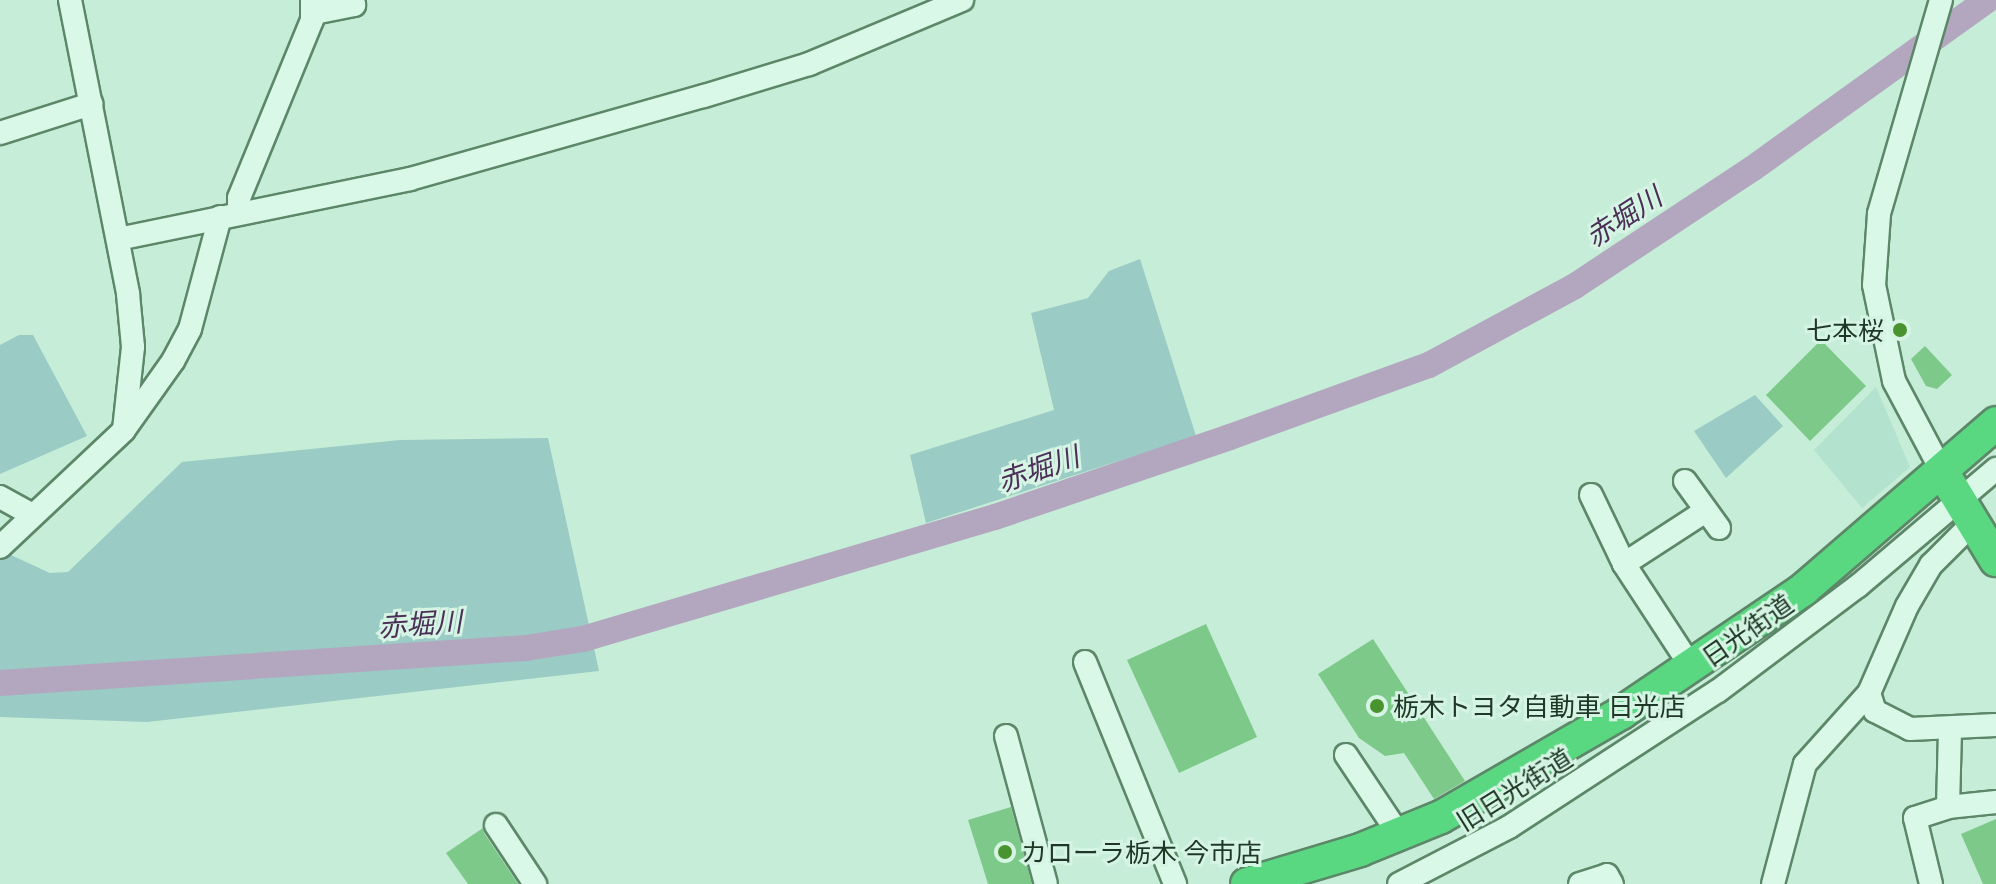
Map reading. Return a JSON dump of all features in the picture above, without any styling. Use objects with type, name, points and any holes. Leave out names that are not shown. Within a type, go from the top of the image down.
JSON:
[{"type":"highway","name":"日光街道","points":[[1247,884],[1400,836],[1537,764],[1692,668],[1814,581],[1943,473],[1996,423]]},
{"type":"highway","points":[[1943,473],[1996,560]]},
{"type":"street","points":[[70,0],[118,239],[133,337],[124,430]]},
{"type":"street","points":[[0,547],[124,430],[190,329],[229,215],[239,198],[313,6],[354,5],[353,0]]},
{"type":"street","points":[[118,239],[410,179],[704,96],[809,64],[962,0]]},
{"type":"street","points":[[1941,0],[1879,214],[1874,285],[1894,381],[1943,473]]},
{"type":"street","points":[[0,133],[91,104]]},
{"type":"street","name":"旧日光街道","points":[[1399,884],[1509,827],[1718,691],[1968,511],[1996,469]]},
{"type":"street","points":[[1624,564],[1711,520],[1685,481]]},
{"type":"street","points":[[1591,495],[1624,564],[1692,668]]},
{"type":"street","points":[[0,497],[32,515]]},
{"type":"street","points":[[1773,884],[1805,764],[1869,693],[1907,606],[1968,511]]},
{"type":"street","points":[[1085,662],[1175,884]]},
{"type":"street","points":[[1869,693],[1875,711],[1910,729],[1996,725]]},
{"type":"street","points":[[1948,807],[1950,729]]},
{"type":"street","points":[[1006,736],[1046,884]]},
{"type":"street","points":[[1346,755],[1400,836]]},
{"type":"street","points":[[1931,884],[1915,818],[1948,807],[1996,802]]},
{"type":"street","points":[[496,825],[535,884]]},
{"type":"street","points":[[1580,884],[1607,875],[1612,884]]},
{"type":"green space","points":[[1876,387],[1910,467],[1862,508],[1814,450]]},
{"type":"shaded area","points":[[1140,259],[1196,436],[926,523],[910,455],[1054,410],[1031,313],[1088,298],[1109,271]]},
{"type":"shaded area","points":[[19,335],[33,335],[87,436],[0,474],[0,345]]},
{"type":"shaded area","points":[[1755,395],[1783,426],[1726,478],[1694,431]]},
{"type":"shaded area","points":[[548,438],[599,671],[147,722],[0,717],[0,550],[50,573],[68,572],[182,462],[400,440]]},
{"type":"building","points":[[1821,340],[1866,386],[1810,441],[1766,395]]},
{"type":"building","points":[[1925,346],[1952,375],[1937,389],[1926,386],[1911,359]]},
{"type":"building","points":[[1206,624],[1257,737],[1179,773],[1127,660]]},
{"type":"building","name":"栃木トヨタ自動車 日光店","points":[[1373,639],[1465,781],[1434,799],[1404,753],[1385,756],[1359,738],[1318,674]]},
{"type":"building","name":"カローラ栃木 今市店","points":[[1011,807],[1032,884],[988,884],[968,820]]},
{"type":"building","points":[[1996,819],[1996,884],[1983,884],[1961,834]]},
{"type":"building","points":[[483,828],[518,884],[468,884],[446,853]]},
{"type":"waterway","name":"赤堀川","points":[[0,683],[526,648],[583,639],[995,517],[1230,437],[1429,365],[1575,286],[1752,169],[1987,0]]},
{"type":"place","name":"七本桜","points":[[1900,330]]},
{"type":"place","name":"栃木トヨタ自動車 日光店","points":[[1377,706]]},
{"type":"place","name":"カローラ栃木 今市店","points":[[1005,852]]}]
